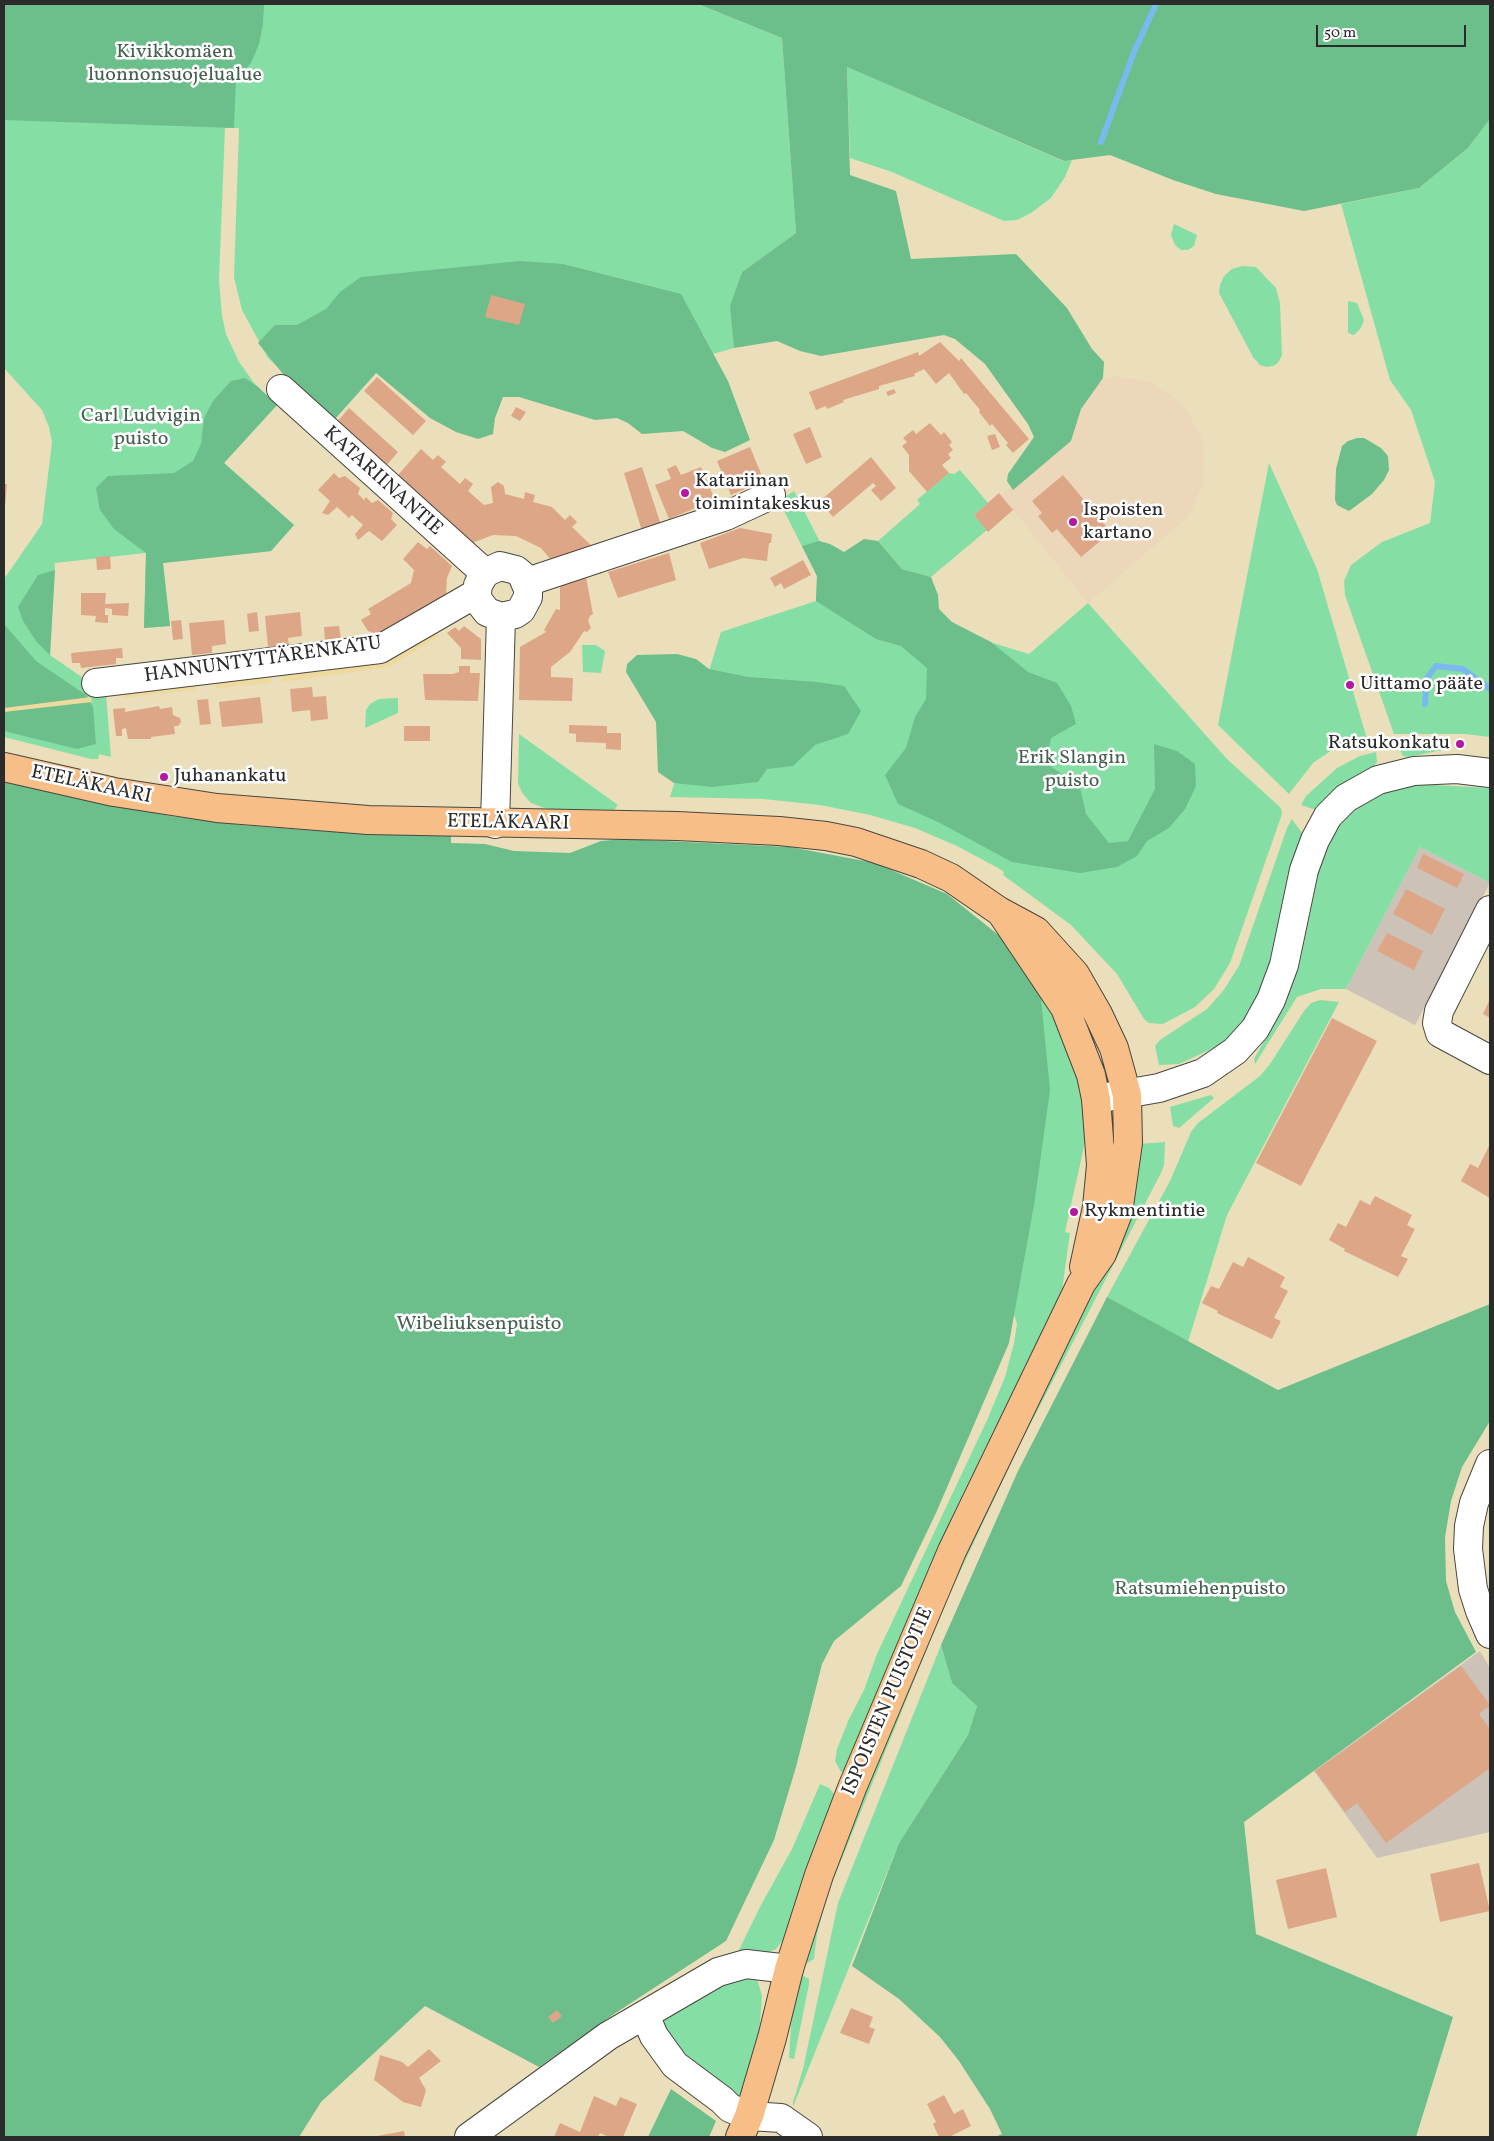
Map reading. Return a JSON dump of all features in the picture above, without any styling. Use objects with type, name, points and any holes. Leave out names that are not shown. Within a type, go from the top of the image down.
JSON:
[{"type":"main road","name":"ETELÄKAARI","points":[[4,767],[114,792],[217,808],[368,820],[496,824],[677,826],[778,831],[826,836],[884,850],[951,878],[999,911],[1036,930],[1075,974],[1105,1028],[1121,1070],[1127,1095]]},
{"type":"main road","name":"ETELÄKAARI","points":[[999,911],[1054,988],[1065,1008],[1086,1058],[1096,1099]]},
{"type":"main road","name":"ISPOISTEN PUISTOTIE","points":[[745,2127],[772,2038],[789,1969],[819,1874],[852,1788],[952,1551],[1081,1284],[1102,1254],[1118,1213],[1128,1143],[1127,1095]]},
{"type":"main road","name":"ISPOISTEN PUISTOTIE","points":[[1081,1284],[1096,1207],[1101,1165],[1096,1099]]},
{"type":"street","name":"KATARIINANTIE","points":[[280,389],[481,583]]},
{"type":"street","points":[[527,582],[726,516],[771,495]]},
{"type":"street","points":[[500,566],[516,570],[527,582],[528,597],[521,610],[515,614],[501,617],[494,616],[482,607],[481,583],[500,566]]},
{"type":"street","name":"HANNUNTYTTÄRENKATU","points":[[96,682],[380,649],[481,583]]},
{"type":"street","points":[[496,824],[501,617]]},
{"type":"street","points":[[1096,1099],[1159,1088],[1203,1073],[1235,1051],[1255,1029],[1271,1000],[1284,965],[1304,870],[1315,840],[1328,816],[1346,798],[1378,780],[1414,772],[1457,770],[1490,773]]},
{"type":"street","points":[[1490,910],[1439,1011],[1437,1023],[1440,1033],[1490,1060]]},
{"type":"street","points":[[1490,1464],[1474,1503],[1469,1526],[1468,1549],[1473,1589],[1490,1634]]},
{"type":"street","points":[[469,2137],[608,2036],[718,1972],[746,1964],[761,1964],[789,1969]]},
{"type":"street","points":[[645,2016],[658,2042],[675,2065],[722,2100],[745,2127],[781,2118],[808,2137]]},
{"type":"shaded area","points":[[1118,376],[1149,382],[1177,400],[1188,412],[1202,439],[1204,454],[1203,483],[1192,509],[1184,520],[1088,603],[1001,495],[1059,442],[1088,382]]},
{"type":"shaded area","points":[[1420,847],[1490,883],[1415,1025],[1346,989]]},
{"type":"shaded area","points":[[1480,1651],[1490,1668],[1490,1832],[1377,1858],[1314,1771]]},
{"type":"green space","name":"Carl Ludvigin puisto","points":[[4,4],[698,4],[782,38],[796,233],[742,272],[731,306],[734,348],[713,354],[703,334],[411,334],[334,420],[268,358],[242,310],[234,277],[239,128],[225,128],[219,280],[222,316],[226,334],[239,362],[254,383],[277,405],[224,463],[294,525],[271,551],[163,563],[170,626],[144,628],[146,553],[55,563],[50,655],[106,694],[111,757],[99,754],[98,759],[91,759],[4,737],[4,579],[42,524],[52,442],[49,427],[42,410],[4,368]]},
{"type":"green space","name":"Kivikkomäen luonnonsuojelualue","points":[[4,4],[264,4],[259,44],[251,63],[236,80],[234,128],[4,120]]},
{"type":"green space","points":[[698,4],[1490,4],[1490,119],[1468,148],[1419,188],[1304,211],[1216,194],[1173,180],[1110,155],[1064,161],[847,67],[850,175],[896,191],[911,259],[1016,254],[1067,308],[1092,349],[1104,362],[1103,378],[1081,409],[1071,441],[1013,490],[1007,481],[1008,474],[1034,437],[1028,424],[985,364],[955,339],[944,335],[821,356],[800,351],[777,341],[734,348],[730,306],[742,272],[796,233],[782,38]]},
{"type":"green space","points":[[847,67],[1063,161],[1072,160],[1065,177],[1051,198],[1031,213],[1017,220],[1004,221],[892,172],[850,158]]},
{"type":"green space","points":[[1490,119],[1490,737],[1465,734],[1394,734],[1345,595],[1344,581],[1351,565],[1382,542],[1430,523],[1435,482],[1411,410],[1390,380],[1341,204],[1419,188],[1468,148]]},
{"type":"green space","points":[[1174,224],[1197,235],[1194,246],[1188,250],[1181,250],[1175,245],[1171,235]]},
{"type":"green space","points":[[520,261],[563,264],[681,294],[728,381],[750,440],[725,452],[712,448],[683,431],[642,434],[628,423],[617,418],[595,420],[519,397],[503,397],[495,418],[493,434],[478,439],[456,432],[430,418],[376,373],[334,420],[283,374],[258,343],[275,325],[297,325],[326,309],[340,292],[361,277]]},
{"type":"green space","points":[[1242,266],[1256,267],[1276,288],[1280,303],[1282,355],[1278,363],[1273,366],[1266,367],[1260,365],[1253,357],[1219,293],[1224,276],[1232,269]]},
{"type":"green space","points":[[1348,301],[1357,303],[1364,320],[1361,328],[1354,335],[1348,333]]},
{"type":"green space","points":[[245,378],[258,387],[277,405],[224,463],[294,525],[271,551],[163,563],[170,626],[144,628],[146,553],[114,529],[100,510],[96,488],[108,476],[174,473],[193,461],[201,444],[204,418],[213,401],[231,381]]},
{"type":"green space","points":[[1364,438],[1381,448],[1388,456],[1389,470],[1384,480],[1372,494],[1349,511],[1337,505],[1335,500],[1336,469],[1342,446],[1348,441]]},
{"type":"green space","points":[[1269,463],[1317,569],[1367,739],[1341,744],[1313,763],[1289,794],[1218,725]]},
{"type":"green space","points":[[960,470],[988,503],[974,515],[987,530],[931,577],[902,569],[878,541],[920,504],[917,500],[949,473],[954,474]]},
{"type":"green space","name":"Erik Slangin puisto","points":[[794,491],[849,599],[1029,654],[1088,603],[1227,759],[1281,808],[1282,814],[1230,963],[1214,989],[1195,1007],[1163,1024],[1149,1023],[1144,1019],[1117,974],[1071,925],[1003,875],[1004,872],[998,868],[957,846],[915,828],[870,815],[820,805],[763,799],[670,797],[721,632],[816,601],[817,576],[779,501]]},
{"type":"green space","points":[[864,539],[878,541],[902,569],[931,577],[938,595],[939,609],[952,622],[991,642],[1028,672],[1057,683],[1071,706],[1076,724],[1051,738],[1046,763],[1080,787],[1086,814],[1109,843],[1128,841],[1155,789],[1154,744],[1177,751],[1195,764],[1196,786],[1185,809],[1169,828],[1147,841],[1137,856],[1117,867],[1080,873],[1012,862],[940,823],[898,804],[885,775],[906,748],[915,717],[926,699],[927,668],[901,646],[876,639],[816,601],[817,576],[802,546],[819,541],[830,544],[844,552]]},
{"type":"green space","points":[[55,570],[50,655],[36,641],[23,621],[18,607],[38,575]]},
{"type":"green space","points":[[4,624],[36,661],[86,695],[93,707],[96,744],[77,749],[4,731]]},
{"type":"green space","points":[[582,645],[596,645],[605,651],[601,673],[583,672]]},
{"type":"green space","points":[[677,654],[696,659],[709,669],[748,677],[844,686],[861,711],[848,734],[815,745],[793,766],[767,769],[758,782],[712,787],[674,783],[658,772],[656,722],[626,672],[627,664],[637,655]]},
{"type":"green space","points":[[398,698],[398,713],[365,728],[366,710],[370,704],[379,699]]},
{"type":"green space","points":[[519,734],[618,805],[614,810],[547,809],[531,803],[523,794],[518,784]]},
{"type":"green space","points":[[1398,747],[1443,747],[1443,750],[1408,757],[1403,756]]},
{"type":"green space","points":[[1376,752],[1377,762],[1374,766],[1336,789],[1316,810],[1301,805],[1306,796],[1337,768],[1360,756]]},
{"type":"green space","name":"Wibeliuksenpuisto","points":[[4,780],[170,816],[241,825],[320,831],[451,835],[451,843],[485,844],[514,851],[570,853],[601,841],[624,839],[790,847],[875,863],[947,894],[1006,941],[1041,999],[1050,1090],[1034,1206],[1009,1343],[936,1513],[901,1586],[834,1641],[822,1664],[796,1767],[774,1840],[726,1941],[617,2012],[539,2067],[425,2006],[321,2102],[299,2137],[4,2137]]},
{"type":"green space","points":[[1417,784],[1490,788],[1490,883],[1420,847],[1346,989],[1321,989],[1297,997],[1255,1064],[1254,1059],[1287,1001],[1324,847],[1345,817],[1369,799],[1392,788]]},
{"type":"green space","points":[[1292,819],[1302,833],[1294,856],[1270,969],[1251,1013],[1230,1037],[1218,1046],[1179,1064],[1159,1065],[1155,1046],[1160,1040],[1207,1009],[1223,991],[1239,966],[1287,828]]},
{"type":"green space","points":[[1006,941],[1019,952],[1081,1062],[1085,1142],[1065,1232],[1070,1233],[1062,1290],[952,1516],[846,1769],[841,1772],[835,1761],[837,1749],[849,1719],[864,1690],[877,1654],[988,1418],[1005,1377],[1014,1343],[1017,1324],[1014,1314],[1034,1206]]},
{"type":"green space","points":[[1320,1000],[1339,1002],[1227,1215],[1188,1342],[1107,1297],[1170,1181],[1191,1132],[1198,1123],[1260,1076],[1270,1064],[1304,1011],[1311,1003]]},
{"type":"green space","points":[[1211,1095],[1214,1098],[1179,1128],[1173,1126],[1170,1107]]},
{"type":"green space","points":[[1165,1142],[1164,1165],[1161,1173],[1021,1442],[949,1595],[827,1895],[817,1934],[814,1959],[804,1965],[816,1911],[945,1593],[1051,1372],[1104,1272],[1137,1144]]},
{"type":"green space","name":"Ratsumiehenpuisto","points":[[1107,1297],[1278,1390],[1490,1304],[1490,1421],[1462,1467],[1451,1501],[1445,1537],[1446,1581],[1455,1612],[1476,1652],[1244,1822],[1256,1934],[1453,2017],[1416,2137],[995,2137],[1002,2134],[990,2109],[959,2061],[940,2037],[899,1999],[852,1966],[899,1843],[968,1735],[977,1706],[952,1683],[941,1645],[1018,1471]]},
{"type":"green space","points":[[941,1645],[952,1683],[977,1706],[968,1735],[899,1843],[793,2107],[803,2069],[838,1903]]},
{"type":"green space","points":[[820,1784],[829,1788],[834,1794],[834,1799],[783,1940],[776,1949],[765,1954],[737,1954],[792,1849]]},
{"type":"green space","points":[[753,1975],[758,1982],[762,1996],[760,2022],[754,2064],[736,2104],[697,2075],[659,2020],[724,1976]]},
{"type":"green space","points":[[802,1975],[809,1979],[809,1984],[794,2059],[789,2058],[792,2009],[800,1976]]},
{"type":"green space","points":[[671,2089],[716,2121],[709,2137],[648,2137]]},
{"type":"sand","points":[[436,633],[439,636],[389,667],[282,682],[281,676],[386,662]]},
{"type":"sand","points":[[271,677],[271,683],[216,688],[215,683]]},
{"type":"sand","points":[[196,685],[196,690],[123,698],[123,693]]},
{"type":"sand","points":[[91,697],[92,702],[4,712],[4,708]]},
{"type":"building","points":[[491,295],[525,304],[519,325],[485,317]]},
{"type":"building","points":[[940,342],[959,361],[961,358],[1029,439],[1013,453],[1006,445],[1008,443],[992,424],[990,426],[979,412],[980,410],[966,393],[964,394],[949,373],[936,384],[924,369],[914,374],[915,376],[879,386],[879,389],[843,400],[844,402],[827,409],[826,406],[816,410],[809,392],[918,352],[919,356]]},
{"type":"building","points":[[377,377],[426,421],[413,435],[364,391]]},
{"type":"building","points":[[894,389],[896,393],[888,396],[886,392]]},
{"type":"building","points":[[516,407],[526,412],[520,421],[511,416]]},
{"type":"building","points":[[349,408],[398,452],[386,466],[337,422]]},
{"type":"building","points":[[930,423],[941,435],[944,432],[952,442],[949,445],[953,450],[948,454],[951,458],[942,465],[949,473],[927,492],[909,471],[909,455],[902,446],[907,442],[903,438],[913,430],[916,434]]},
{"type":"building","points":[[810,427],[822,457],[806,464],[793,434]]},
{"type":"building","points":[[995,434],[1000,447],[992,450],[987,436]]},
{"type":"building","name":"Katariinan toimintakeskus","points":[[750,447],[764,481],[731,495],[717,461]]},
{"type":"building","points":[[421,449],[433,460],[438,455],[446,462],[441,467],[460,484],[465,478],[473,484],[468,491],[484,505],[493,503],[491,487],[498,482],[504,486],[505,494],[524,499],[525,492],[535,495],[533,502],[552,507],[565,520],[570,515],[577,522],[572,527],[593,547],[551,560],[541,548],[516,536],[493,535],[472,543],[397,476]]},
{"type":"building","points":[[871,457],[896,488],[881,501],[871,490],[876,486],[873,483],[833,517],[820,501]]},
{"type":"building","name":"Katariinan toimintakeskus","points":[[676,465],[681,475],[701,467],[715,500],[669,519],[655,485],[671,479],[667,469]]},
{"type":"building","points":[[642,467],[661,525],[642,531],[624,473]]},
{"type":"building","points":[[334,473],[339,478],[345,476],[360,488],[358,494],[364,500],[366,497],[372,503],[378,500],[393,513],[391,519],[397,525],[382,541],[369,531],[358,540],[355,534],[363,525],[352,515],[349,518],[337,507],[328,515],[322,513],[330,501],[318,490]]},
{"type":"building","name":"Ispoisten kartano","points":[[1063,475],[1111,532],[1081,557],[1057,529],[1052,533],[1038,516],[1042,513],[1032,501]]},
{"type":"building","points":[[4,484],[7,484],[5,506],[4,506]]},
{"type":"building","points":[[999,493],[1013,510],[988,532],[974,515]]},
{"type":"building","points":[[740,528],[772,534],[767,561],[743,558],[709,569],[700,543]]},
{"type":"building","points":[[418,542],[427,549],[430,546],[452,566],[447,578],[446,595],[379,635],[368,631],[361,620],[371,614],[368,609],[411,583],[414,570],[403,559]]},
{"type":"building","points":[[669,553],[676,580],[618,598],[608,572]]},
{"type":"building","points":[[110,556],[111,569],[97,570],[96,557]]},
{"type":"building","points":[[803,560],[811,575],[784,589],[781,583],[775,587],[770,578]]},
{"type":"building","points":[[586,577],[593,614],[588,620],[591,628],[587,632],[584,631],[570,652],[551,667],[551,677],[573,678],[572,701],[519,700],[520,647],[546,632],[544,630],[556,609],[560,610],[560,586]]},
{"type":"building","points":[[81,593],[106,593],[105,604],[129,603],[128,616],[112,615],[112,609],[105,608],[105,615],[108,615],[108,623],[95,622],[96,616],[81,615]]},
{"type":"building","points":[[257,612],[259,631],[249,632],[247,614]]},
{"type":"building","points":[[300,612],[302,636],[288,638],[289,645],[268,647],[265,616]]},
{"type":"building","points":[[181,620],[183,639],[173,640],[171,621]]},
{"type":"building","points":[[224,620],[226,644],[212,646],[212,653],[192,655],[189,623]]},
{"type":"building","points":[[339,626],[341,638],[325,640],[324,627]]},
{"type":"building","points":[[464,626],[481,639],[481,660],[461,659],[461,648],[447,633],[455,627],[459,631]]},
{"type":"building","points":[[122,648],[123,658],[116,658],[116,664],[81,668],[80,663],[72,663],[71,653]]},
{"type":"building","points":[[459,666],[470,666],[470,673],[480,673],[478,701],[425,700],[423,674],[453,674],[459,672]]},
{"type":"building","points":[[312,687],[313,697],[326,696],[328,719],[311,721],[310,710],[292,712],[290,689]]},
{"type":"building","points":[[260,697],[263,723],[222,727],[219,702]]},
{"type":"building","points":[[208,699],[211,724],[200,725],[197,700]]},
{"type":"building","points":[[159,706],[160,709],[172,707],[173,715],[180,718],[181,722],[178,726],[174,726],[175,734],[151,737],[151,739],[128,739],[126,728],[122,729],[122,736],[116,736],[113,709],[125,708],[125,712]]},
{"type":"building","points":[[569,725],[607,726],[607,733],[621,733],[621,750],[606,749],[606,743],[576,742],[576,734],[569,733]]},
{"type":"building","points":[[404,726],[430,726],[430,741],[404,741]]},
{"type":"building","points":[[1423,854],[1464,874],[1457,888],[1417,868]]},
{"type":"building","points":[[1406,889],[1445,909],[1432,935],[1393,914]]},
{"type":"building","points":[[1387,933],[1423,951],[1414,970],[1377,951]]},
{"type":"building","points":[[1490,999],[1490,1018],[1483,1014]]},
{"type":"building","points":[[1332,1018],[1377,1041],[1301,1186],[1256,1163]]},
{"type":"building","points":[[1490,1144],[1490,1198],[1461,1181],[1470,1164],[1478,1168]]},
{"type":"building","points":[[1375,1196],[1412,1215],[1407,1225],[1415,1229],[1401,1256],[1408,1259],[1398,1277],[1344,1251],[1345,1249],[1329,1240],[1338,1223],[1346,1227],[1360,1200],[1370,1205]]},
{"type":"building","points":[[1248,1257],[1285,1277],[1280,1287],[1288,1291],[1274,1318],[1281,1321],[1272,1339],[1217,1313],[1218,1311],[1202,1303],[1211,1286],[1219,1289],[1233,1262],[1243,1267]]},
{"type":"building","points":[[1461,1666],[1490,1705],[1479,1714],[1490,1729],[1490,1768],[1386,1843],[1357,1803],[1345,1812],[1315,1771]]},
{"type":"building","points":[[1479,1863],[1490,1911],[1440,1922],[1430,1874]]},
{"type":"building","points":[[1326,1868],[1337,1917],[1288,1929],[1276,1880]]},
{"type":"building","points":[[851,2008],[873,2017],[869,2027],[875,2029],[869,2044],[840,2033]]},
{"type":"building","points":[[557,2010],[562,2016],[553,2023],[548,2017]]},
{"type":"building","points":[[429,2049],[441,2061],[419,2078],[426,2090],[421,2107],[403,2102],[374,2080],[380,2055],[402,2062],[408,2067]]},
{"type":"building","points":[[944,2095],[954,2114],[963,2109],[971,2126],[949,2137],[939,2137],[933,2124],[936,2122],[927,2104]]},
{"type":"building","points":[[594,2096],[616,2106],[620,2097],[637,2104],[623,2137],[609,2137],[600,2133],[598,2137],[554,2137],[560,2123],[580,2132]]},
{"type":"building","points":[[404,2131],[405,2137],[377,2137],[377,2136]]},
{"type":"waterway","points":[[1101,142],[1134,52],[1156,4]]},
{"type":"waterway","points":[[1425,704],[1427,678],[1436,666],[1463,669],[1490,689]]},
{"type":"place","name":"Katariinan toimintakeskus","points":[[685,493]]},
{"type":"place","name":"Ispoisten kartano","points":[[1073,522]]},
{"type":"place","name":"Uittamo pääte","points":[[1350,685]]},
{"type":"place","name":"Ratsukonkatu","points":[[1460,744]]},
{"type":"place","name":"Juhanankatu","points":[[164,777]]},
{"type":"place","name":"Rykmentintie","points":[[1074,1212]]}]
